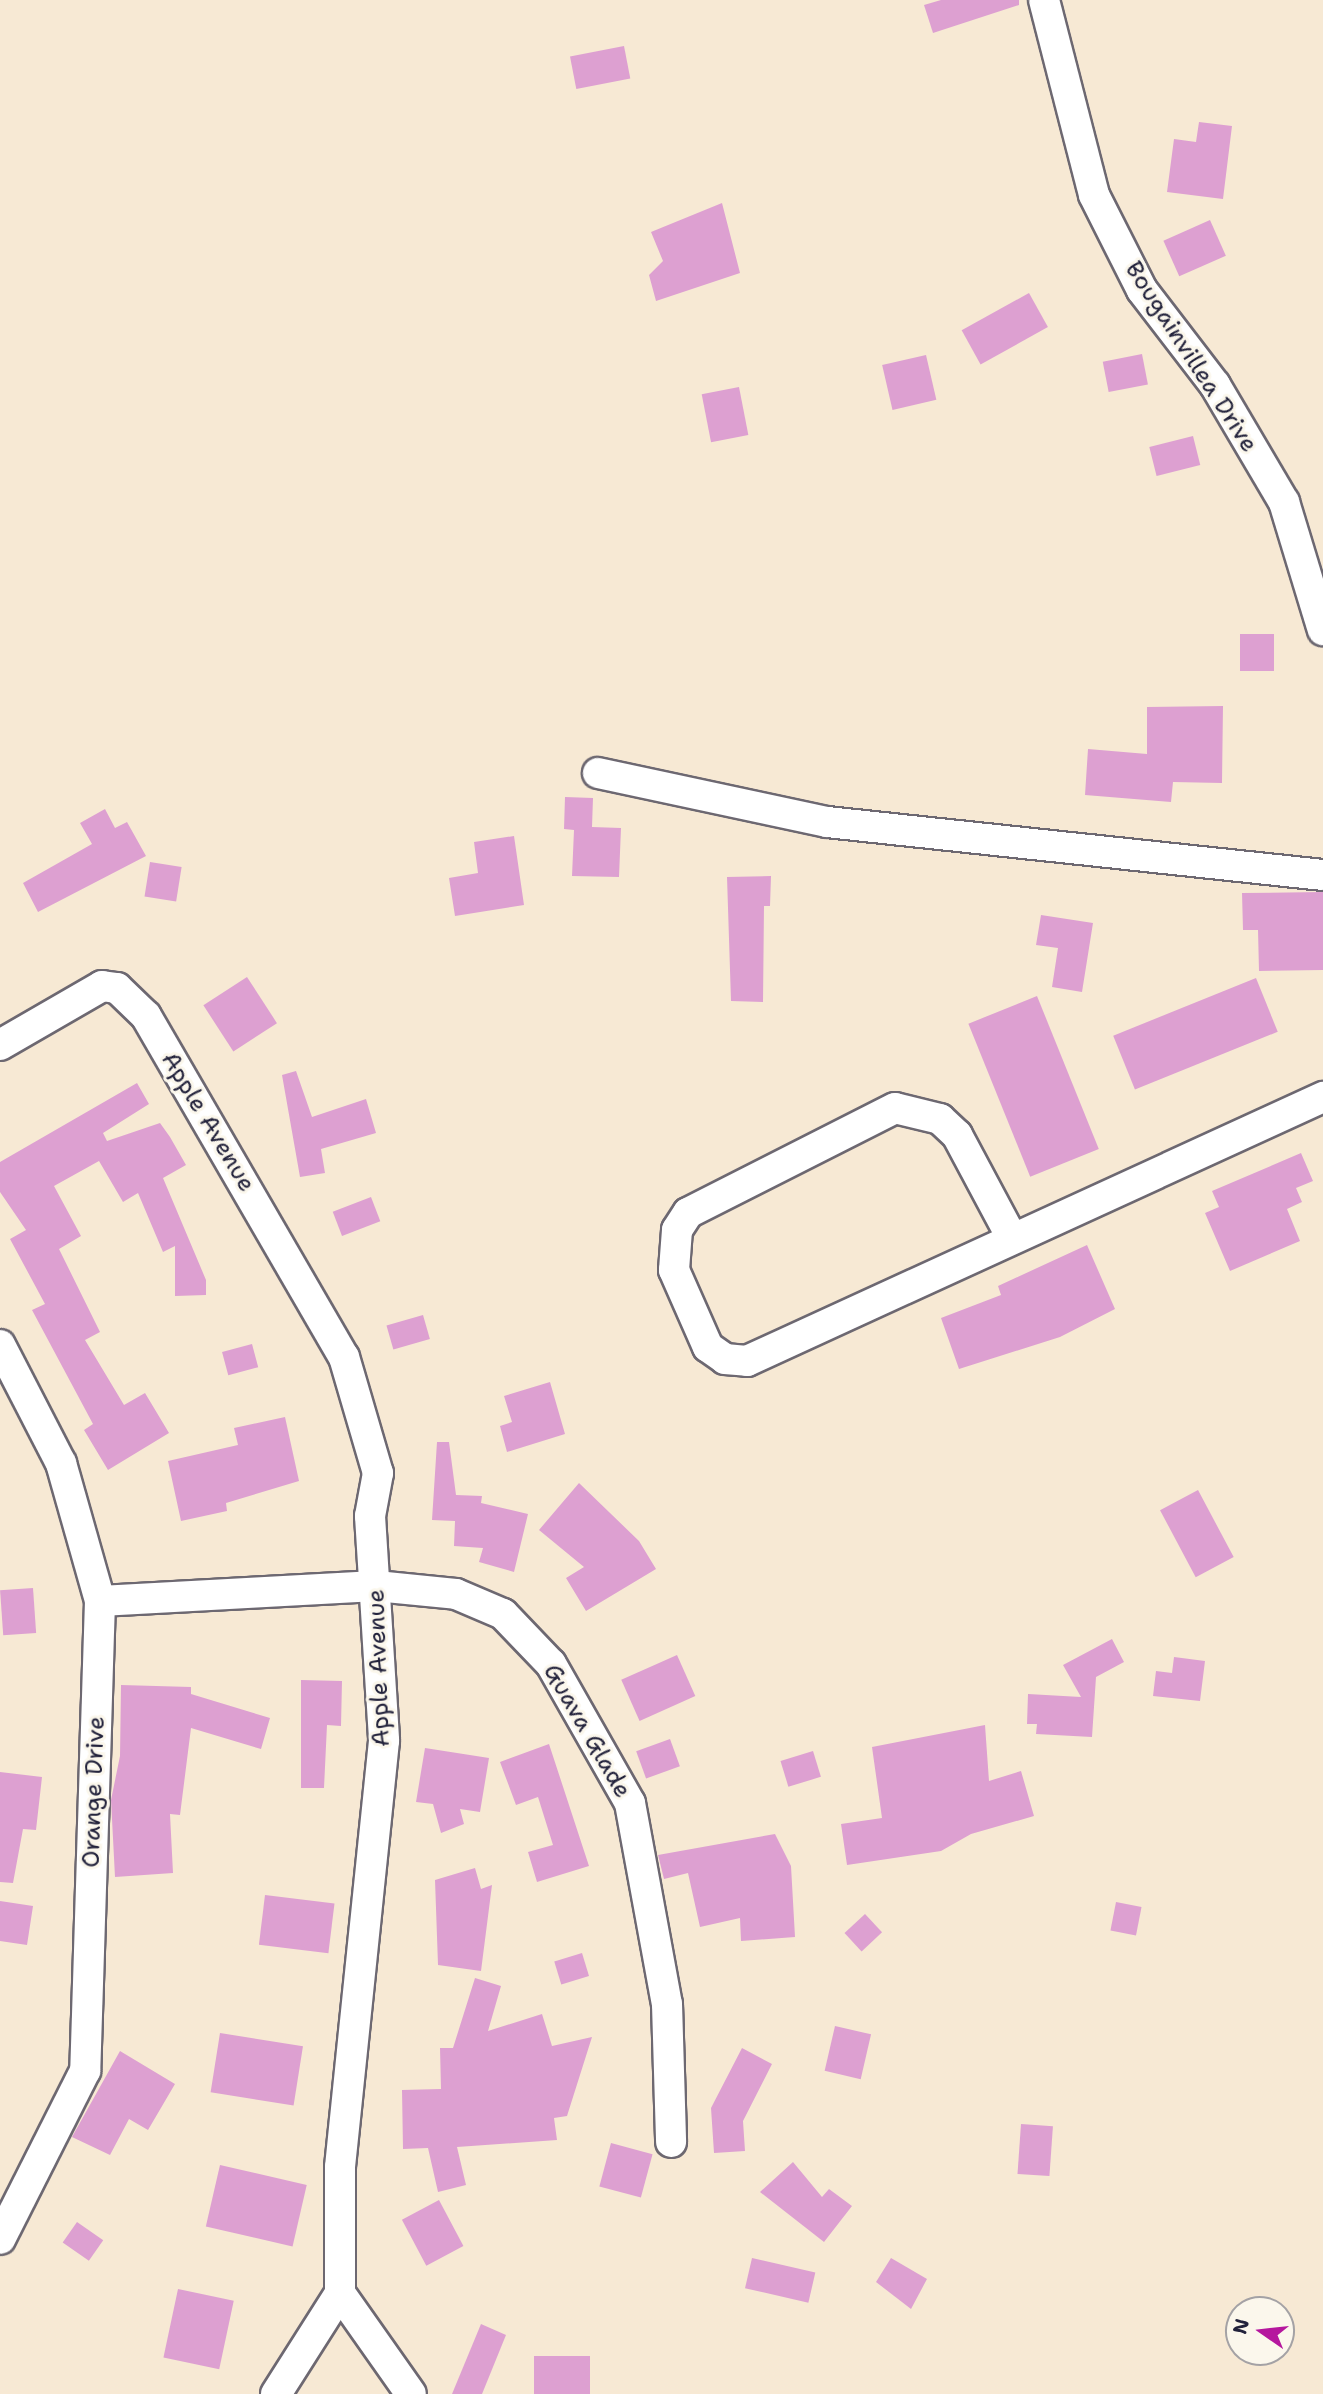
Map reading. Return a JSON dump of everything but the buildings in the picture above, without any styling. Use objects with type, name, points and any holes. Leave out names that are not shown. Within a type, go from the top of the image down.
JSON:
[{"type":"street","name":"Bougainvillea Drive","points":[[1044,0],[1094,195],[1142,290],[1215,385],[1284,502],[1323,630]]},
{"type":"street","points":[[597,773],[827,822],[1323,875]]},
{"type":"street","name":"Apple Avenue","points":[[0,1045],[102,986],[117,988],[145,1016],[344,1357],[378,1473],[370,1516],[384,1741],[340,2167],[340,2293]]},
{"type":"street","points":[[1012,1238],[957,1135],[940,1119],[895,1108],[688,1213],[677,1230],[674,1270],[708,1347],[725,1359],[747,1361],[1323,1097]]},
{"type":"street","name":"Orange Drive","points":[[0,1345],[61,1463],[100,1601],[85,2071],[0,2239]]},
{"type":"street","name":"Guava Glade","points":[[100,1601],[376,1586],[456,1594],[503,1614],[551,1664],[593,1733],[630,1803],[650,1898],[667,2004],[671,2141]]},
{"type":"street","points":[[276,2394],[340,2293],[411,2394]]}]
